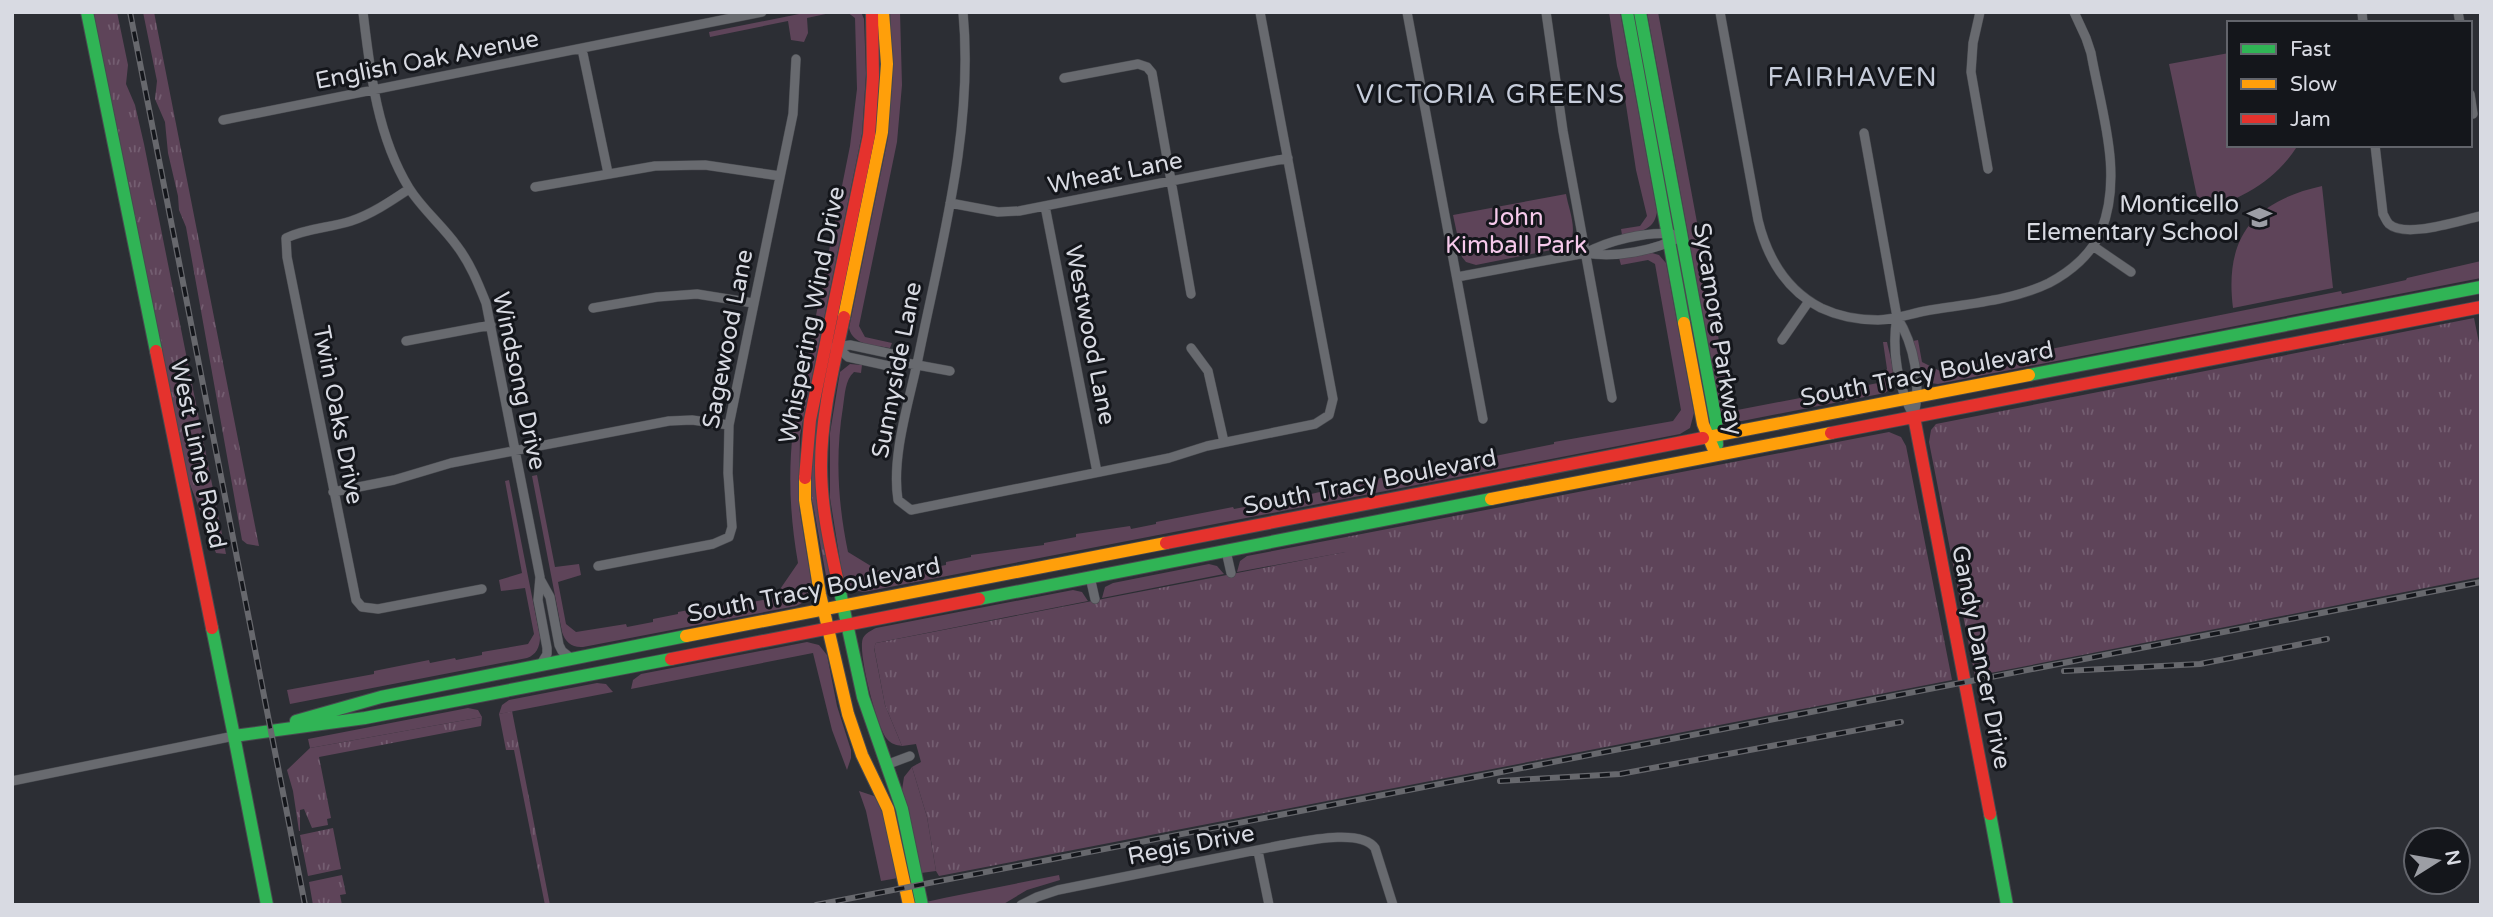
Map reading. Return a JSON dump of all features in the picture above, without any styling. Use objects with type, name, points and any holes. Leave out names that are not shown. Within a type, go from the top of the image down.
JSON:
[{"type":"main road","name":"West Linne Road","points":[[87,12],[268,905]]},
{"type":"main road","name":"Whispering Wind Drive","points":[[872,12],[873,78],[869,135],[832,347],[821,466],[825,517],[866,708],[902,809],[922,905]]},
{"type":"main road","name":"Whispering Wind Drive","points":[[883,12],[887,76],[882,132],[832,347],[810,421],[804,471],[808,525],[844,700],[854,735],[885,800],[892,822],[909,905]]},
{"type":"main road","name":"Sycamore Parkway","points":[[1627,12],[1702,421],[1712,437]]},
{"type":"main road","name":"Sycamore Parkway","points":[[1640,12],[1682,236],[1717,455]]},
{"type":"main road","name":"South Tracy Boulevard","points":[[271,730],[279,725],[381,697],[540,665],[2481,287]]},
{"type":"main road","name":"South Tracy Boulevard","points":[[234,736],[365,718],[2481,307]]},
{"type":"main road","name":"Gandy Dancer Drive","points":[[1914,417],[2007,905]]},
{"type":"street","name":"Windsong Drive","points":[[363,12],[382,127],[393,158],[409,189],[456,244],[471,267],[486,303],[540,577],[550,597],[559,645],[572,659]]},
{"type":"street","name":"Sunnyside Lane","points":[[963,12],[966,66],[964,111],[950,203],[899,454],[896,489],[898,500],[911,510],[1169,458],[1224,442],[1315,424],[1329,415],[1333,399],[1288,158]]},
{"type":"street","points":[[1261,12],[1288,158]]},
{"type":"street","points":[[1408,12],[1483,419]]},
{"type":"street","points":[[1546,12],[1560,110],[1612,398]]},
{"type":"street","points":[[1720,12],[1767,251],[1780,274],[1809,301],[1832,312],[1879,320],[2028,291],[2063,274],[2093,246],[2105,219],[2111,171],[2091,53],[2074,12]]},
{"type":"street","points":[[1980,12],[1973,43],[1971,72],[1988,169]]},
{"type":"street","name":"English Oak Avenue","points":[[223,120],[755,13]]},
{"type":"street","points":[[582,49],[608,173]]},
{"type":"street","name":"Sagewood Lane","points":[[598,566],[713,544],[729,537],[732,527],[728,473],[729,425],[793,114],[796,59]]},
{"type":"street","points":[[1064,78],[1138,64],[1147,67],[1152,73],[1191,294]]},
{"type":"street","points":[[2472,107],[2473,114]]},
{"type":"street","points":[[1864,133],[1897,317],[1909,338],[1914,417]]},
{"type":"street","points":[[2375,147],[2383,214],[2389,224],[2402,229],[2419,229],[2481,216]]},
{"type":"street","name":"Wheat Lane","points":[[950,203],[998,212],[1019,211],[1288,158]]},
{"type":"street","points":[[536,187],[656,166],[705,165],[780,176]]},
{"type":"street","name":"Twin Oaks Drive","points":[[409,189],[370,213],[348,221],[303,230],[286,239],[287,257],[353,592],[362,607],[378,609],[482,589]]},
{"type":"street","name":"Westwood Lane","points":[[1045,206],[1097,472]]},
{"type":"street","points":[[1457,277],[1586,253],[1602,244],[1682,236]]},
{"type":"street","points":[[2093,246],[2131,272]]},
{"type":"street","points":[[593,308],[657,297],[697,294],[753,303]]},
{"type":"street","points":[[1782,340],[1809,301]]},
{"type":"street","points":[[1897,317],[1893,340],[1911,398]]},
{"type":"street","points":[[405,341],[491,325]]},
{"type":"street","points":[[832,347],[848,357],[889,366],[901,362],[950,371]]},
{"type":"street","points":[[1191,348],[1208,371],[1224,442]]},
{"type":"street","points":[[333,492],[394,480],[439,466],[669,421],[692,420],[729,425]]},
{"type":"street","points":[[1226,551],[1231,573]]},
{"type":"street","name":"Windsong Drive","points":[[540,577],[538,600],[547,648],[540,665]]},
{"type":"street","points":[[1090,577],[1095,599]]},
{"type":"street","name":"South Tracy Boulevard","points":[[12,781],[234,736]]},
{"type":"street","points":[[886,765],[910,756]]},
{"type":"street","name":"Regis Drive","points":[[1021,905],[1058,890],[1309,840],[1357,837],[1370,841],[1382,865],[1393,905]]},
{"type":"street","points":[[1258,851],[1269,905]]},
{"type":"green space","points":[[92,12],[117,12],[128,65],[126,84],[135,105],[144,144],[226,554],[216,553],[185,471]]},
{"type":"green space","points":[[143,12],[154,12],[259,546],[247,544],[242,540],[186,227],[179,210],[165,122],[155,99],[157,81]]},
{"type":"green space","points":[[809,12],[835,12],[807,18],[808,33],[804,42],[791,40],[788,21],[710,37],[709,32]]},
{"type":"green space","points":[[847,12],[861,12],[864,19],[866,74],[862,134],[800,435],[799,507],[811,593],[796,606],[583,647],[572,645],[562,632],[532,476],[537,475],[555,567],[579,564],[581,575],[558,582],[566,624],[576,632],[626,624],[627,627],[653,622],[653,619],[678,612],[774,598],[798,563],[791,496],[791,447],[850,146],[857,89],[855,18]]},
{"type":"green space","points":[[890,12],[900,12],[902,85],[897,142],[859,326],[865,337],[892,343],[890,348],[860,341],[851,334],[849,328],[888,138],[893,74]]},
{"type":"green space","points":[[1609,12],[1620,12],[1657,212],[1649,227],[1622,235],[1621,229],[1640,226],[1647,216],[1636,170]]},
{"type":"green space","points":[[1647,12],[1658,12],[1732,411],[1878,383],[1887,369],[1883,342],[1887,342],[1893,376],[1890,388],[1885,393],[1742,421],[1731,421],[1721,412]]},
{"type":"green space","points":[[2227,53],[2227,147],[2297,147],[2289,158],[2255,188],[2229,202],[2200,211],[2169,64]]},
{"type":"green space","points":[[2322,186],[2333,288],[2233,308],[2231,283],[2234,261],[2239,242],[2249,226],[2262,212],[2278,201]]},
{"type":"green space","name":"John Kimball Park","points":[[1566,194],[1573,229],[1566,247],[1476,265],[1466,262],[1462,257],[1453,215]]},
{"type":"green space","points":[[1652,253],[1659,255],[1666,263],[1694,413],[1690,428],[1680,434],[864,592],[853,590],[843,579],[830,498],[830,433],[840,372],[850,364],[862,365],[861,373],[854,372],[847,383],[839,444],[840,498],[848,552],[884,574],[916,568],[917,570],[946,565],[946,562],[971,555],[1044,545],[1076,537],[1076,534],[1130,526],[1131,529],[1389,476],[1390,479],[1490,459],[1554,442],[1673,421],[1681,410],[1655,264],[1648,260],[1621,265],[1619,258]]},
{"type":"green space","points":[[2481,261],[2481,278],[1938,384],[1930,383],[1921,375],[1913,341],[1918,340],[1922,362],[1940,371],[2341,291],[2342,294]]},
{"type":"green space","points":[[2474,318],[2481,353],[2481,577],[1975,676],[1929,442],[1931,430],[1936,424]]},
{"type":"green space","points":[[827,372],[824,400],[832,583],[827,581],[808,474],[814,419]]},
{"type":"green space","points":[[1889,432],[1901,437],[1906,446],[1952,680],[939,876],[936,871],[927,817],[912,767],[921,762],[916,744],[902,746],[885,705],[874,647],[876,643],[1345,552],[1346,537]]},
{"type":"green space","points":[[509,480],[540,637],[535,653],[527,658],[290,704],[287,690],[374,674],[374,671],[429,660],[430,663],[455,658],[456,660],[482,655],[482,652],[528,644],[534,634],[525,588],[501,591],[499,580],[522,573],[505,481]]},
{"type":"green space","points":[[1346,537],[1346,552],[1237,572],[1240,561],[1247,556]]},
{"type":"green space","points":[[1209,564],[1217,566],[1224,574],[1102,598],[1105,587],[1113,583]]},
{"type":"green space","points":[[1073,590],[1082,592],[1088,601],[876,643],[874,648],[885,705],[902,746],[887,739],[878,720],[865,673],[862,646],[867,633],[876,628]]},
{"type":"green space","points":[[807,642],[819,645],[827,655],[837,706],[851,750],[847,770],[832,730],[813,653],[631,689],[633,680],[641,674]]},
{"type":"green space","points":[[597,683],[606,684],[613,692],[499,714],[502,705],[509,700]]},
{"type":"green space","points":[[468,708],[478,710],[482,717],[310,748],[308,739]]},
{"type":"green space","points":[[512,711],[550,905],[545,905],[514,750],[506,750],[499,714]]},
{"type":"green space","points":[[482,717],[481,726],[319,757],[331,818],[327,819],[328,825],[312,828],[304,809],[300,810],[299,831],[287,770],[310,748]]},
{"type":"green space","points":[[912,767],[927,817],[936,871],[921,873],[902,790],[904,777]]},
{"type":"green space","points":[[859,791],[874,796],[883,808],[898,878],[881,881]]},
{"type":"green space","points":[[333,828],[341,869],[308,876],[300,835]]},
{"type":"green space","points":[[342,875],[346,894],[340,895],[342,905],[313,905],[309,882]]},
{"type":"green space","points":[[1059,875],[1060,880],[1027,890],[1002,905],[927,905],[926,902],[944,898]]},
{"type":"railway","points":[[130,12],[305,905]]},
{"type":"railway","points":[[816,905],[2481,582]]},
{"type":"railway","points":[[2064,671],[2200,664],[2327,639]]},
{"type":"railway","points":[[1500,781],[1620,774],[1901,722]]},
{"type":"traffic: fast","points":[[87,12],[156,351]]},
{"type":"traffic: fast","points":[[1627,12],[1684,323]]},
{"type":"traffic: fast","points":[[1640,12],[1716,421],[1717,445]]},
{"type":"traffic: fast","points":[[2029,375],[2481,287]]},
{"type":"traffic: fast","points":[[979,599],[1491,499]]},
{"type":"traffic: fast","points":[[837,578],[863,697],[902,809],[922,905]]},
{"type":"traffic: fast","points":[[212,628],[234,736],[365,718],[671,659]]},
{"type":"traffic: fast","points":[[296,721],[381,697],[686,636]]},
{"type":"traffic: fast","points":[[234,736],[267,905]]},
{"type":"traffic: fast","points":[[1990,814],[2007,905]]},
{"type":"traffic: slow","points":[[844,317],[882,132],[887,64],[883,12]]},
{"type":"traffic: slow","points":[[1684,323],[1703,424],[1716,455]]},
{"type":"traffic: slow","points":[[1703,438],[2029,375]]},
{"type":"traffic: slow","points":[[1491,499],[1831,433]]},
{"type":"traffic: slow","points":[[805,478],[805,500],[820,594],[848,714],[862,755],[888,809],[909,905]]},
{"type":"traffic: slow","points":[[686,636],[1166,543]]},
{"type":"traffic: jam","points":[[805,478],[810,420],[869,135],[873,77],[872,12]]},
{"type":"traffic: jam","points":[[1831,433],[2481,307]]},
{"type":"traffic: jam","points":[[837,578],[828,537],[821,466],[826,410],[844,317]]},
{"type":"traffic: jam","points":[[156,351],[212,628]]},
{"type":"traffic: jam","points":[[1914,417],[1990,814]]},
{"type":"traffic: jam","points":[[1166,543],[1703,438]]},
{"type":"traffic: jam","points":[[671,659],[979,599]]},
{"type":"place","name":"Monticello Elementary School","points":[[2259,218]]},
{"type":"district","name":"FAIRHAVEN","points":[[1853,77]]},
{"type":"district","name":"VICTORIA GREENS","points":[[1491,94]]}]
